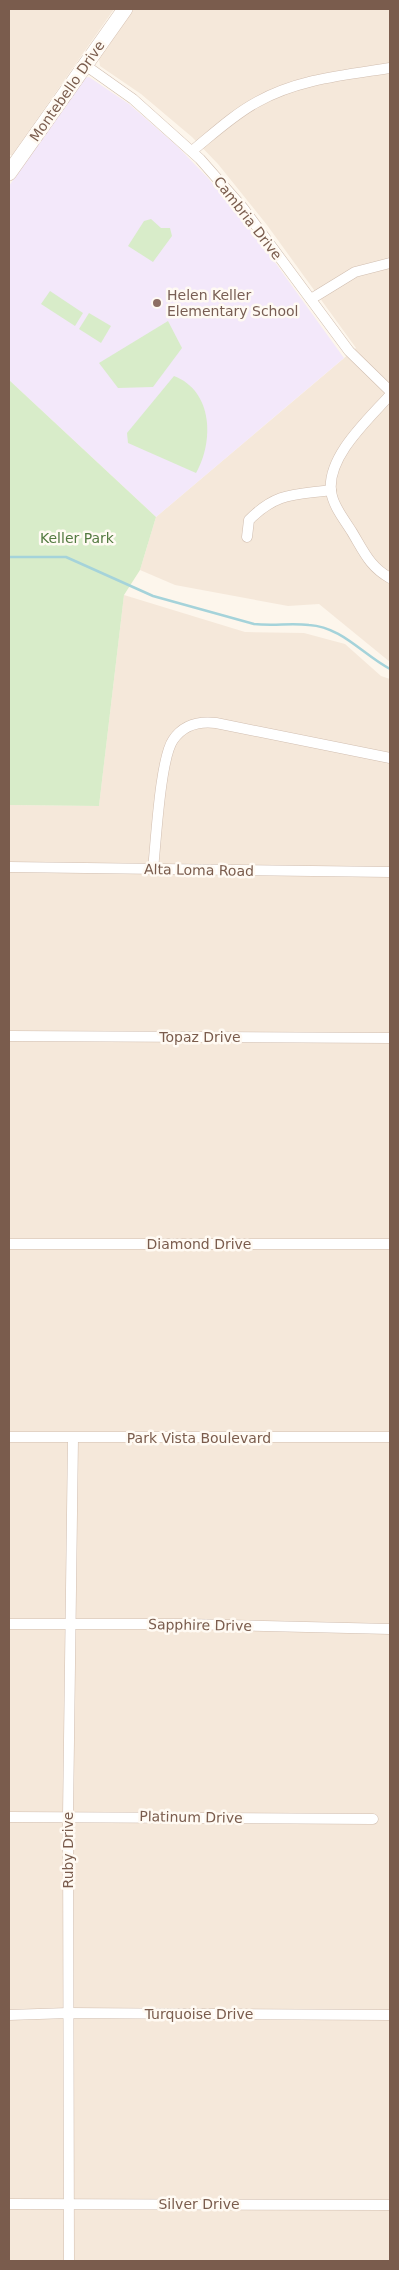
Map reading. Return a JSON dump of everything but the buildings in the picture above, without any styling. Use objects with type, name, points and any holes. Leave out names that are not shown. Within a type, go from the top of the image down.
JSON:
[{"type":"street","name":"Montebello Drive","points":[[10,169],[125,9]]},
{"type":"street","name":"Cambria Drive","points":[[85,65],[133,100],[192,151],[243,208],[349,351],[390,393]]},
{"type":"street","points":[[192,151],[246,108],[280,91],[319,79],[390,68]]},
{"type":"street","points":[[310,300],[355,272],[390,263]]},
{"type":"street","points":[[390,393],[338,457],[332,473],[331,490],[338,509],[376,570],[390,578]]},
{"type":"street","points":[[247,537],[249,520],[271,501],[284,496],[331,490]]},
{"type":"street","points":[[153,869],[167,752],[178,734],[192,725],[207,722],[216,723],[390,758]]},
{"type":"street","name":"Alta Loma Road","points":[[9,867],[390,872]]},
{"type":"street","name":"Topaz Drive","points":[[9,1036],[390,1038]]},
{"type":"street","name":"Diamond Drive","points":[[9,1244],[390,1244]]},
{"type":"street","name":"Park Vista Boulevard","points":[[9,1438],[390,1437]]},
{"type":"street","name":"Ruby Drive","points":[[69,2261],[68,1816],[73,1438]]},
{"type":"street","name":"Sapphire Drive","points":[[9,1624],[390,1629]]},
{"type":"street","name":"Platinum Drive","points":[[9,1817],[373,1819]]},
{"type":"street","name":"Turquoise Drive","points":[[9,2015],[68,2013],[390,2015]]},
{"type":"street","name":"Silver Drive","points":[[9,2204],[390,2205]]},
{"type":"shaded area","points":[[9,9],[114,9],[12,155],[9,155]]},
{"type":"shaded area","points":[[134,9],[390,9],[390,662],[319,604],[288,606],[175,585],[140,570],[156,517],[356,348],[267,225],[218,164],[192,137],[141,94],[100,66],[99,59]]},
{"type":"shaded area","name":"Helen Keller Elementary School","points":[[89,77],[129,104],[177,146],[208,178],[264,247],[344,358],[156,517],[9,380],[9,186],[84,78]]},
{"type":"shaded area","points":[[124,595],[245,632],[304,633],[345,644],[381,676],[390,679],[390,2261],[9,2261],[9,805],[99,806]]},
{"type":"green space","points":[[151,219],[161,228],[170,228],[172,236],[153,262],[128,246],[144,221]]},
{"type":"green space","points":[[50,291],[83,313],[75,326],[41,304]]},
{"type":"green space","points":[[89,313],[111,326],[101,343],[79,329]]},
{"type":"green space","points":[[168,321],[182,348],[153,387],[118,388],[99,363]]},
{"type":"green space","points":[[174,376],[187,383],[196,393],[203,405],[206,418],[206,446],[196,473],[128,443],[127,433]]},
{"type":"green space","name":"Keller Park","points":[[9,380],[156,517],[140,570],[124,595],[99,806],[9,805]]},
{"type":"waterway","points":[[9,557],[66,557],[153,596],[254,624],[302,624],[321,627],[352,642],[390,669]]},
{"type":"place","name":"Helen Keller Elementary School","points":[[157,303]]}]
